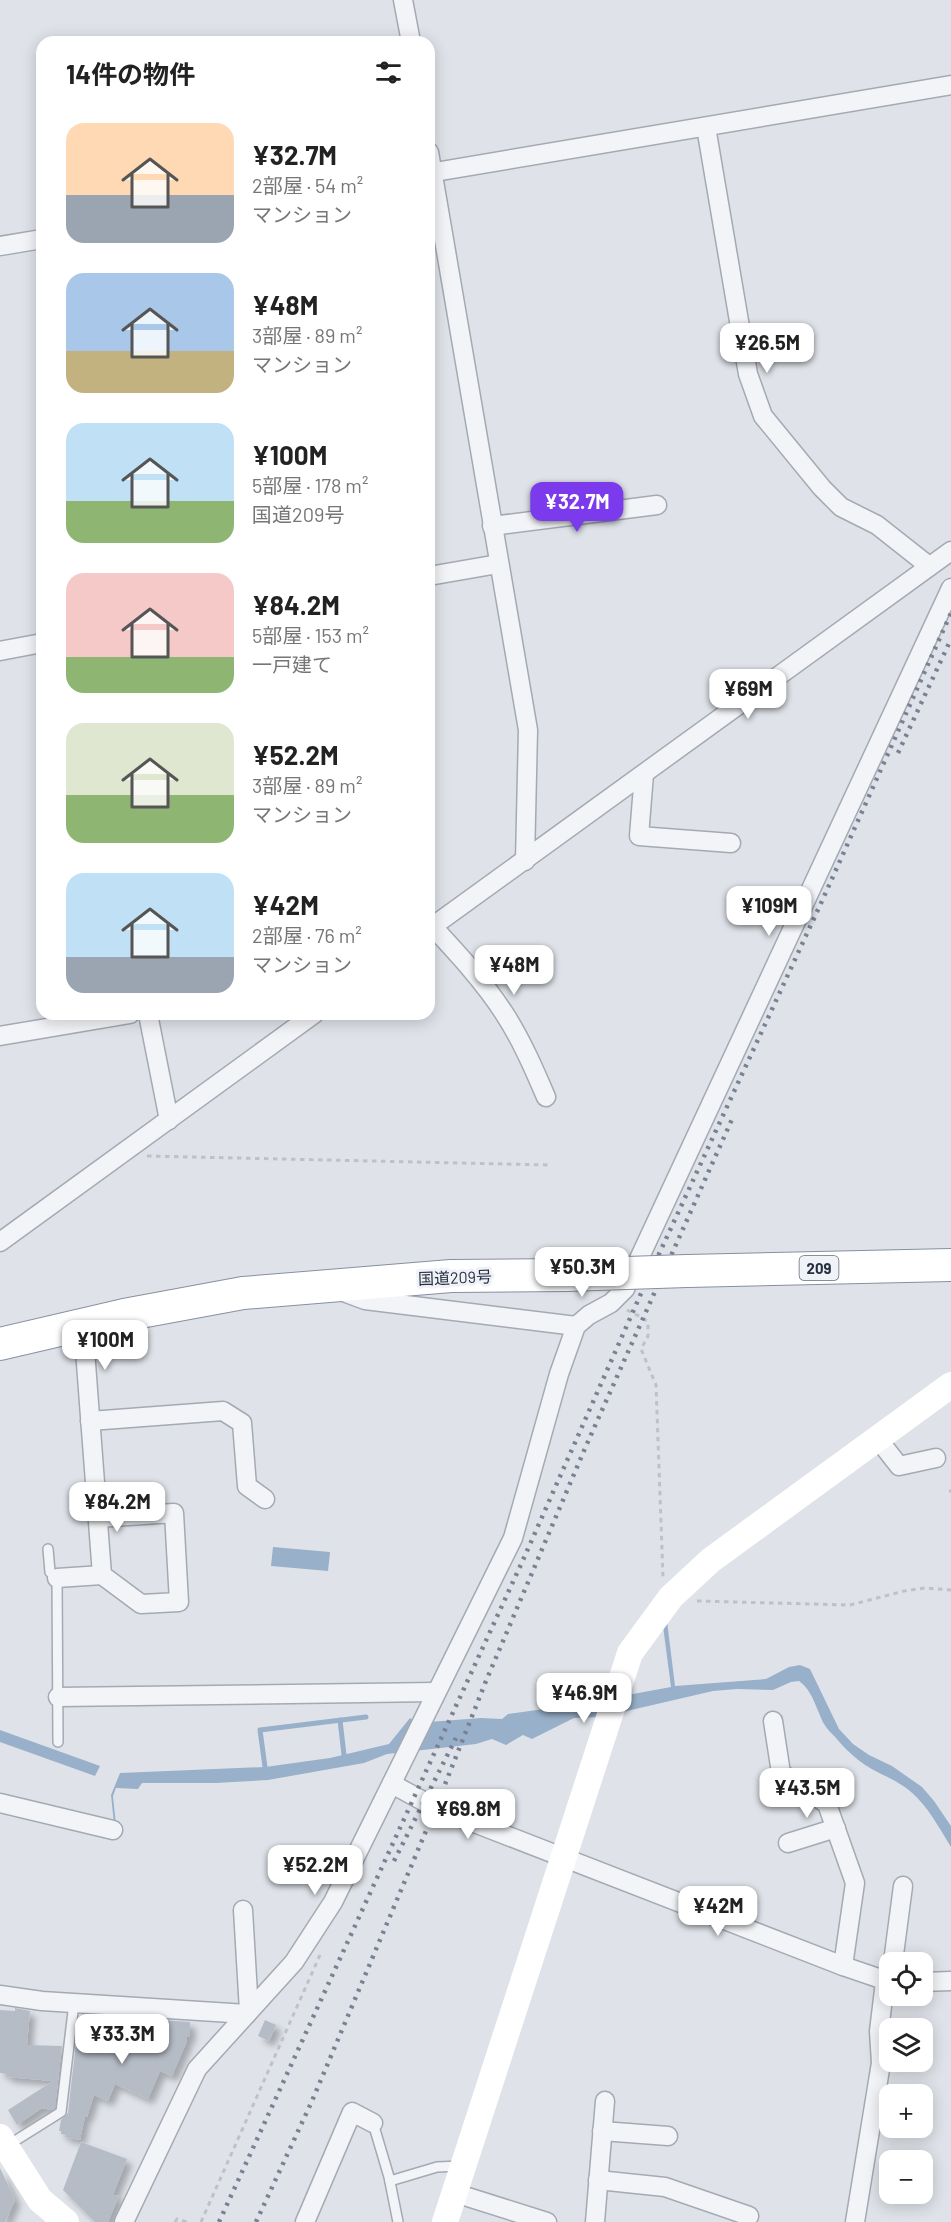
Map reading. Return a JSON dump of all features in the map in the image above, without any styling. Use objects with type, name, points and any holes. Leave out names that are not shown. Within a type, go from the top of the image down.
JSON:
[{"type":"highway","name":"国道209号","points":[[0,1344],[83,1324],[243,1293],[326,1286],[451,1276],[951,1265]]},
{"type":"street","points":[[404,0],[410,36]]},
{"type":"street","points":[[435,172],[951,85]]},
{"type":"street","points":[[706,127],[748,374],[763,416],[822,488],[841,507],[877,525],[929,566]]},
{"type":"street","points":[[435,196],[528,730],[525,861]]},
{"type":"street","points":[[0,246],[36,240]]},
{"type":"street","points":[[492,526],[657,505]]},
{"type":"street","points":[[435,925],[951,550]]},
{"type":"street","points":[[435,575],[498,564]]},
{"type":"street","points":[[124,2222],[196,2069],[294,1962],[333,1902],[513,1538],[559,1374],[576,1326],[589,1314],[611,1303],[625,1289],[951,588]]},
{"type":"street","points":[[0,651],[36,644]]},
{"type":"street","points":[[644,774],[639,836],[731,843]]},
{"type":"street","points":[[435,932],[471,969],[505,1014],[546,1097]]},
{"type":"street","points":[[0,1036],[95,1020]]},
{"type":"street","points":[[149,1020],[169,1120]]},
{"type":"street","points":[[0,1242],[306,1020]]},
{"type":"street","points":[[326,1286],[365,1300],[576,1326]]},
{"type":"street","points":[[83,1324],[102,1575]]},
{"type":"street","points":[[445,2222],[630,1653],[671,1597],[711,1560],[951,1385]]},
{"type":"street","points":[[90,1421],[223,1411],[242,1423],[247,1486],[265,1499]]},
{"type":"street","points":[[878,1439],[899,1466],[936,1458]]},
{"type":"street","points":[[57,1578],[102,1575],[141,1604],[179,1602],[174,1513],[98,1518]]},
{"type":"street","points":[[58,1697],[436,1692]]},
{"type":"street","points":[[773,1721],[781,1773],[827,1804],[855,1883],[843,1966]]},
{"type":"street","points":[[392,1784],[436,1808],[879,1979]]},
{"type":"street","points":[[0,1803],[113,1830]]},
{"type":"street","points":[[788,1843],[836,1828]]},
{"type":"street","points":[[894,1952],[903,1886]]},
{"type":"street","points":[[243,1910],[248,2012]]},
{"type":"street","points":[[933,1982],[951,1982]]},
{"type":"street","points":[[0,1995],[74,2003],[248,2012]]},
{"type":"street","points":[[855,2222],[881,2063],[879,2031],[883,2006]]},
{"type":"street","points":[[595,2222],[604,2101]]},
{"type":"street","points":[[305,2222],[352,2112],[373,2123]]},
{"type":"street","points":[[602,2131],[668,2136]]},
{"type":"street","points":[[9,2138],[35,2211],[64,2221]]},
{"type":"street","points":[[598,2180],[666,2187],[749,2216]]},
{"type":"street","points":[[455,2193],[547,2222]]},
{"type":"lane","points":[[48,1549],[50,1572],[57,1578],[58,1742]]},
{"type":"lane","points":[[9,2138],[62,2112],[74,2003]]},
{"type":"lane","points":[[373,2123],[390,2181],[398,2222]]},
{"type":"lane","points":[[390,2181],[437,2166],[464,2166]]},
{"type":"path","points":[[120,1155],[550,1164]]},
{"type":"path","points":[[611,1303],[643,1317],[648,1322],[648,1336],[641,1349],[656,1385],[663,1584],[671,1597],[686,1601],[850,1605],[925,1588],[951,1590]]},
{"type":"path","points":[[201,2222],[324,1947]]},
{"type":"path","points":[[175,2222],[177,2219],[187,2222]]},
{"type":"water","points":[[273,1547],[330,1552],[328,1571],[271,1566]]},
{"type":"water","points":[[667,1621],[675,1686],[766,1679],[789,1667],[800,1665],[810,1669],[839,1729],[853,1744],[892,1766],[922,1787],[934,1801],[951,1826],[951,1847],[933,1817],[910,1791],[870,1768],[848,1751],[824,1724],[811,1695],[799,1681],[773,1690],[713,1691],[601,1717],[574,1718],[532,1739],[523,1735],[506,1745],[492,1739],[476,1744],[387,1754],[364,1763],[268,1780],[142,1783],[138,1789],[116,1788],[113,1796],[116,1825],[114,1824],[111,1795],[120,1773],[265,1767],[330,1758],[389,1744],[410,1718],[416,1723],[481,1718],[502,1719],[508,1714],[544,1709],[554,1711],[671,1687],[663,1626]]},
{"type":"water","points":[[0,1730],[100,1766],[95,1776],[0,1742]]},
{"type":"building","points":[[15,2008],[30,2011],[27,2045],[62,2046],[55,2108],[52,2110],[42,2108],[17,2125],[8,2110],[53,2081],[7,2077],[7,2074],[0,2073],[0,2010],[15,2011]]},
{"type":"building","points":[[109,2017],[147,2031],[147,2019],[190,2022],[190,2037],[187,2037],[172,2076],[160,2071],[148,2099],[115,2084],[108,2101],[94,2095],[87,2117],[85,2116],[80,2140],[65,2137],[66,2135],[59,2131],[61,2120],[68,2113],[76,2043],[96,2045]]},
{"type":"building","points":[[265,2020],[276,2025],[269,2041],[258,2036]]},
{"type":"building","points":[[81,2142],[127,2159],[113,2195],[119,2196],[108,2222],[95,2222],[63,2190]]},
{"type":"building","points":[[0,2168],[15,2200],[5,2222],[0,2222]]},
{"type":"waterway","points":[[265,1767],[260,1730],[366,1717]]},
{"type":"waterway","points":[[340,1720],[344,1755]]},
{"type":"railway","points":[[219,2222],[523,1560],[647,1280],[822,901],[951,613]]},
{"type":"railway","points":[[898,753],[951,639]]},
{"type":"railway","points":[[256,2222],[312,2101],[586,1446],[733,1117]]},
{"type":"railway","points":[[394,1861],[456,1738]]}]
